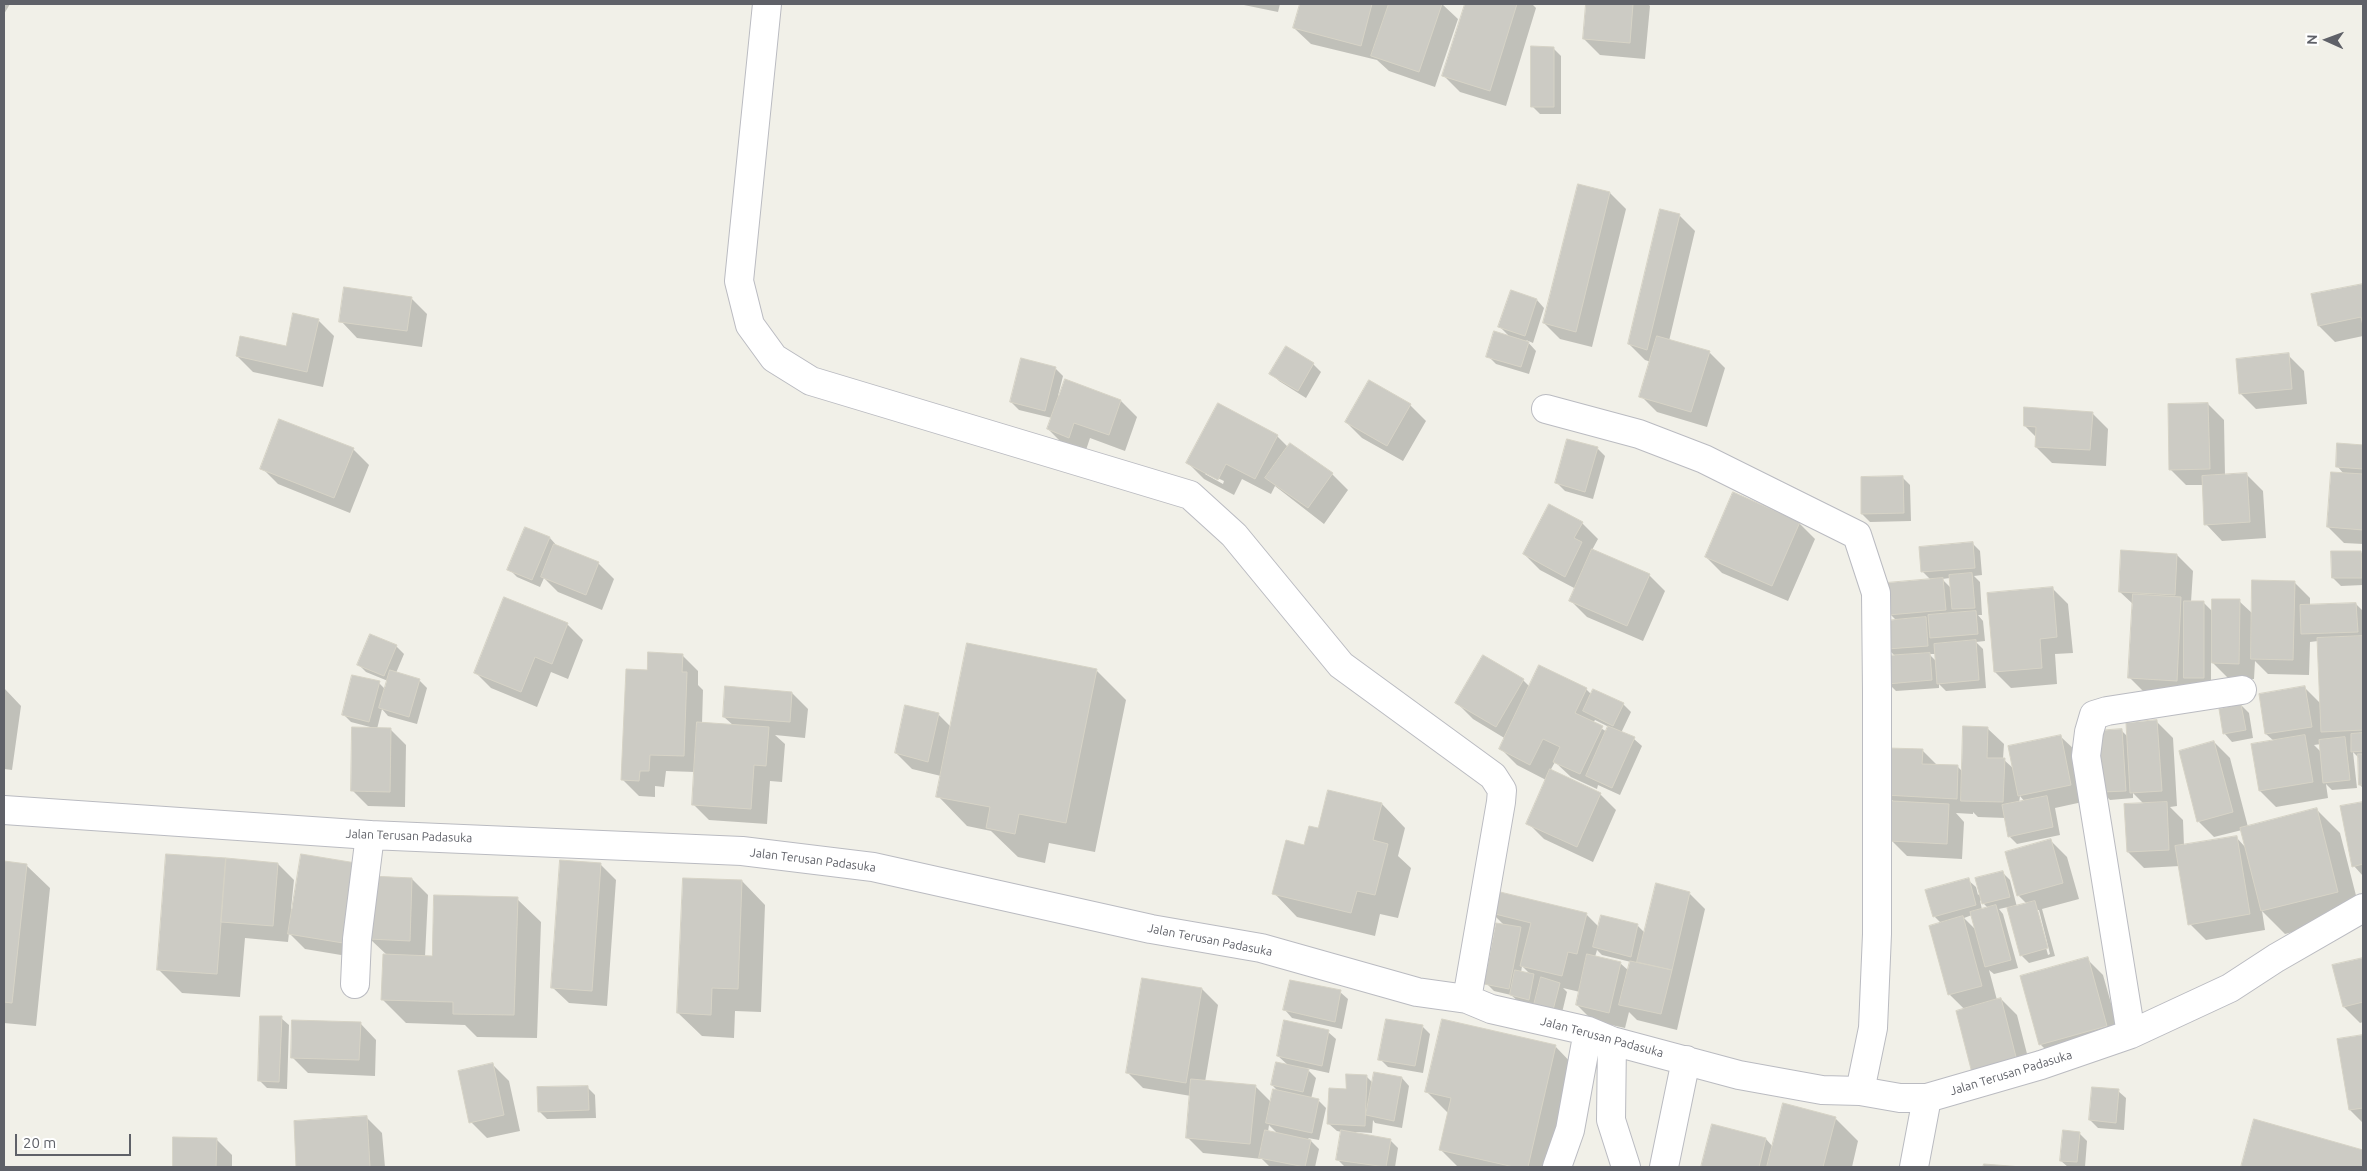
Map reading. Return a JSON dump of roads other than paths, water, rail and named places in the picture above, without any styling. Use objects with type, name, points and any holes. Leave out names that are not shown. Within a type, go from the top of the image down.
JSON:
[{"type":"street","points":[[767,4],[739,281],[750,325],[774,358],[811,381],[1190,495],[1234,535],[1342,665],[1493,776],[1502,790],[1501,802],[1467,999]]},
{"type":"street","points":[[1546,409],[1639,434],[1704,459],[1857,535],[1876,593],[1878,691],[1877,934],[1874,1009],[1873,1028],[1860,1091]]},
{"type":"street","points":[[2131,1034],[2086,756],[2089,732],[2094,715],[2107,711],[2242,690]]},
{"type":"street","name":"Jalan Terusan Padasuka","points":[[4,810],[370,835],[742,851],[873,867],[1132,925],[1261,948],[1417,992],[1467,999],[1491,1009],[1600,1036],[1739,1075],[1822,1090],[1860,1091],[1900,1098],[1927,1098],[2041,1065],[2131,1034],[2230,988],[2276,958],[2363,908]]},
{"type":"street","points":[[356,984],[357,939],[370,835]]},
{"type":"street","points":[[1557,1167],[1600,1036]]},
{"type":"street","points":[[1600,1036],[1611,1120],[1626,1167]]},
{"type":"street","points":[[1664,1167],[1686,1060]]},
{"type":"street","points":[[1914,1167],[1927,1098]]}]
